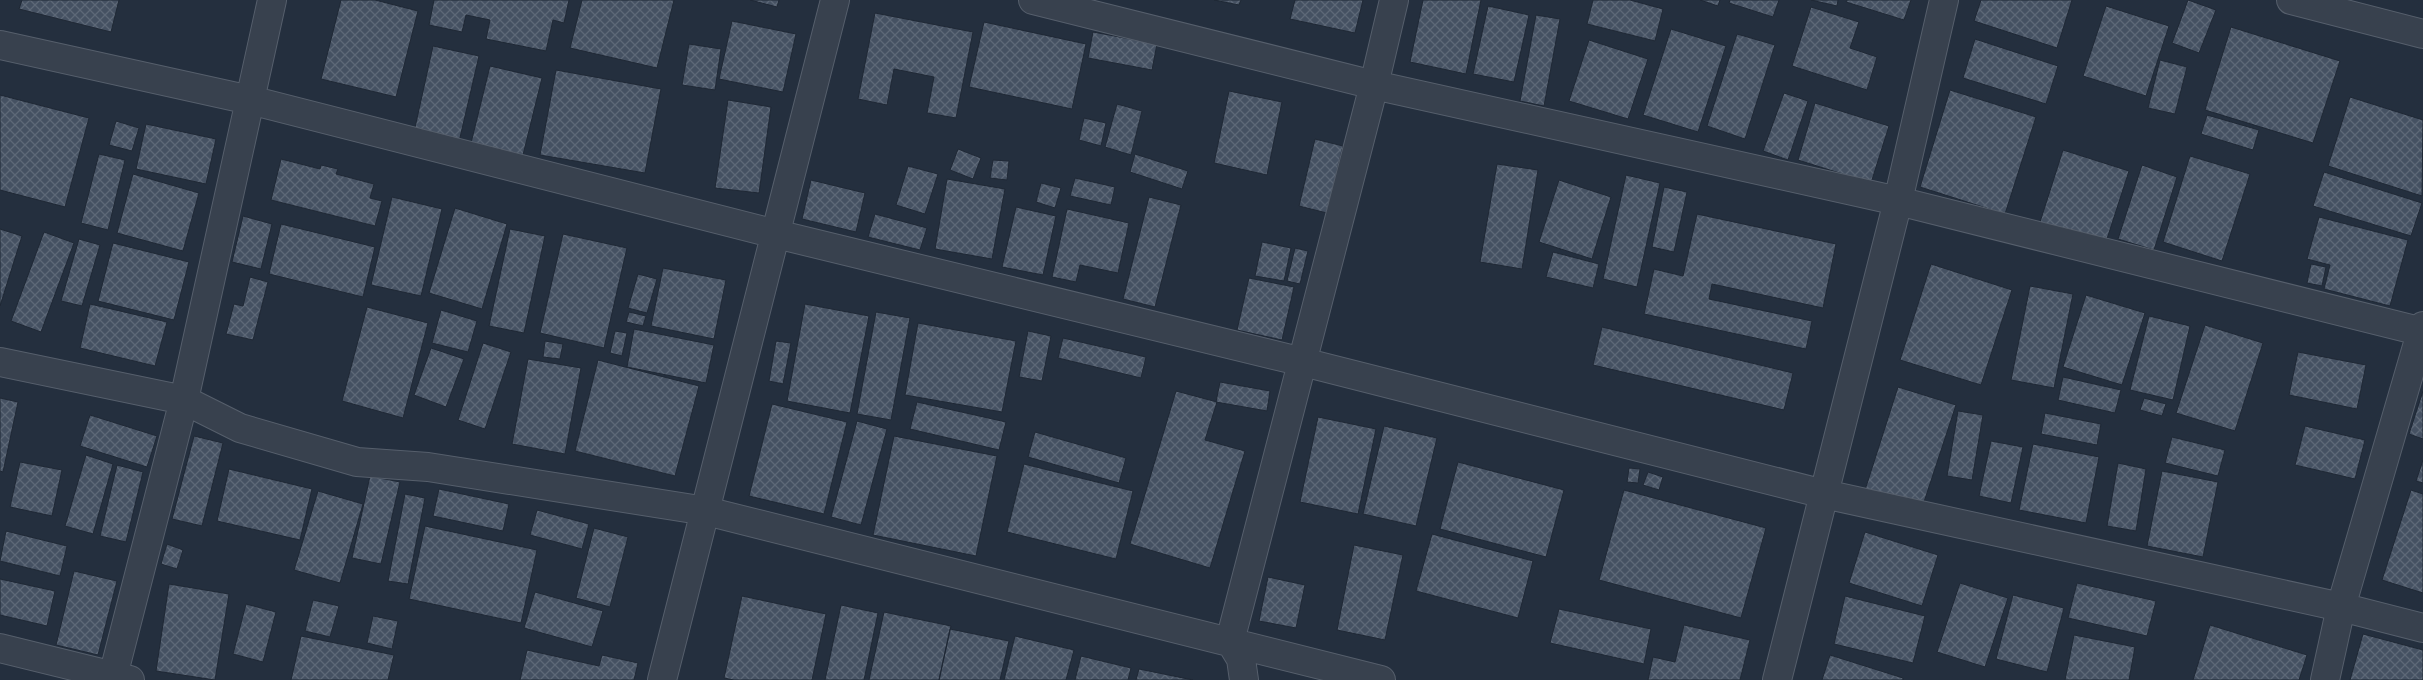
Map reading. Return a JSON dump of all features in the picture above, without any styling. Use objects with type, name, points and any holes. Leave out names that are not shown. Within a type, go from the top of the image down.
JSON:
[{"type":"street","points":[[0,648],[119,679],[184,400],[272,0]]},
{"type":"street","points":[[662,680],[835,0]]},
{"type":"street","points":[[1033,0],[1374,85],[1898,201],[2423,330],[2342,607],[2325,680]]},
{"type":"street","points":[[1244,680],[1241,659],[1230,642],[1374,85],[1394,0]]},
{"type":"street","points":[[1777,680],[1898,201],[1944,0]]},
{"type":"street","points":[[2291,0],[2423,34]]},
{"type":"street","points":[[0,45],[250,100],[776,234],[1303,362],[1824,494],[2342,607],[2423,628]]},
{"type":"street","points":[[0,362],[184,400],[240,428],[356,462],[428,467],[706,511],[1381,680]]},
{"type":"building","points":[[22,0],[119,0],[111,32],[19,9]]},
{"type":"building","points":[[341,0],[375,0],[418,11],[396,97],[321,79]]},
{"type":"building","points":[[434,0],[569,0],[564,23],[553,20],[546,51],[486,39],[490,20],[466,15],[462,32],[429,25]]},
{"type":"building","points":[[582,0],[674,0],[657,68],[570,48]]},
{"type":"building","points":[[750,0],[779,0],[777,7]]},
{"type":"building","points":[[1214,0],[1241,0],[1239,5]]},
{"type":"building","points":[[1295,0],[1363,0],[1355,33],[1290,19]]},
{"type":"building","points":[[1423,0],[1481,0],[1466,74],[1410,62]]},
{"type":"building","points":[[1593,0],[1630,0],[1663,9],[1655,41],[1587,24]]},
{"type":"building","points":[[1700,0],[1720,0],[1718,6]]},
{"type":"building","points":[[1730,0],[1779,0],[1773,17],[1729,3]]},
{"type":"building","points":[[1811,0],[1838,0],[1837,6]]},
{"type":"building","points":[[1847,0],[1911,0],[1904,20],[1846,2]]},
{"type":"building","points":[[1981,0],[2072,0],[2057,48],[1974,21]]},
{"type":"building","points":[[2188,0],[2216,10],[2199,53],[2172,43]]},
{"type":"building","points":[[1488,6],[1529,15],[1514,82],[1473,74]]},
{"type":"building","points":[[2106,6],[2169,26],[2146,96],[2083,76]]},
{"type":"building","points":[[1811,7],[1859,22],[1850,48],[1877,57],[1867,90],[1792,66]]},
{"type":"building","points":[[875,13],[973,32],[956,118],[927,113],[934,77],[894,69],[887,105],[858,99]]},
{"type":"building","points":[[1536,15],[1560,19],[1544,106],[1520,101]]},
{"type":"building","points":[[732,21],[796,34],[783,92],[719,79]]},
{"type":"building","points":[[984,22],[1086,44],[1072,109],[969,87]]},
{"type":"building","points":[[2231,27],[2340,61],[2313,143],[2205,110]]},
{"type":"building","points":[[1671,29],[1726,46],[1698,132],[1643,115]]},
{"type":"building","points":[[1093,32],[1157,44],[1152,70],[1088,58]]},
{"type":"building","points":[[1737,34],[1775,45],[1745,139],[1707,126]]},
{"type":"building","points":[[1975,39],[2058,66],[2046,104],[1963,78]]},
{"type":"building","points":[[1589,40],[1648,59],[1628,119],[1569,101]]},
{"type":"building","points":[[689,44],[721,49],[715,90],[682,85]]},
{"type":"building","points":[[433,46],[479,56],[459,142],[414,132]]},
{"type":"building","points":[[2160,60],[2187,67],[2175,114],[2148,108]]},
{"type":"building","points":[[490,66],[542,78],[523,155],[471,143]]},
{"type":"building","points":[[556,70],[661,89],[645,173],[540,155]]},
{"type":"building","points":[[1950,90],[2036,117],[2005,214],[1920,187]]},
{"type":"building","points":[[1229,91],[1282,102],[1267,175],[1214,163]]},
{"type":"building","points":[[1784,93],[1808,101],[1788,160],[1763,151]]},
{"type":"building","points":[[0,95],[89,118],[65,207],[0,190]]},
{"type":"building","points":[[2350,97],[2423,120],[2422,196],[2328,166]]},
{"type":"building","points":[[728,100],[771,107],[759,193],[715,188]]},
{"type":"building","points":[[1815,103],[1889,126],[1871,183],[1798,160]]},
{"type":"building","points":[[1117,104],[1142,111],[1131,155],[1105,147]]},
{"type":"building","points":[[2207,115],[2259,130],[2253,150],[2201,134]]},
{"type":"building","points":[[1084,118],[1106,123],[1101,146],[1079,140]]},
{"type":"building","points":[[116,121],[139,128],[132,151],[109,145]]},
{"type":"building","points":[[146,124],[216,139],[206,184],[136,169]]},
{"type":"building","points":[[1315,139],[1343,146],[1327,213],[1299,206]]},
{"type":"building","points":[[958,149],[981,158],[973,179],[950,170]]},
{"type":"building","points":[[2063,150],[2129,171],[2106,242],[2040,222]]},
{"type":"building","points":[[99,154],[125,160],[108,230],[81,223]]},
{"type":"building","points":[[1135,154],[1188,171],[1182,189],[1130,172]]},
{"type":"building","points":[[2190,156],[2250,174],[2222,261],[2163,242]]},
{"type":"building","points":[[281,159],[320,169],[321,165],[338,169],[336,174],[374,184],[370,198],[382,201],[375,226],[271,200]]},
{"type":"building","points":[[993,160],[1009,161],[1007,180],[990,178]]},
{"type":"building","points":[[1497,164],[1538,170],[1522,269],[1480,262]]},
{"type":"building","points":[[2142,165],[2177,177],[2154,250],[2118,239]]},
{"type":"building","points":[[908,166],[938,174],[925,214],[896,205]]},
{"type":"building","points":[[2324,172],[2422,203],[2411,236],[2313,206]]},
{"type":"building","points":[[133,174],[199,193],[183,251],[117,233]]},
{"type":"building","points":[[1626,175],[1660,183],[1637,287],[1603,279]]},
{"type":"building","points":[[1075,178],[1115,187],[1111,205],[1070,196]]},
{"type":"building","points":[[947,179],[1005,189],[992,259],[935,249]]},
{"type":"building","points":[[811,180],[865,193],[856,232],[802,219]]},
{"type":"building","points":[[1559,180],[1611,197],[1592,259],[1539,242]]},
{"type":"building","points":[[1041,183],[1061,188],[1055,208],[1036,202]]},
{"type":"building","points":[[1664,187],[1687,192],[1674,252],[1652,247]]},
{"type":"building","points":[[392,197],[442,209],[421,296],[371,285]]},
{"type":"building","points":[[1149,197],[1181,205],[1155,307],[1123,299]]},
{"type":"building","points":[[1016,207],[1056,216],[1043,275],[1002,267]]},
{"type":"building","points":[[455,208],[507,224],[482,309],[429,293]]},
{"type":"building","points":[[1067,209],[1129,223],[1118,273],[1080,265],[1076,282],[1052,277]]},
{"type":"building","points":[[875,214],[927,228],[920,250],[868,237]]},
{"type":"building","points":[[1697,214],[1836,244],[1823,308],[1712,284],[1709,299],[1812,321],[1806,349],[1644,314],[1654,269],[1683,276]]},
{"type":"building","points":[[243,216],[272,224],[261,269],[232,262]]},
{"type":"building","points":[[2319,217],[2408,240],[2390,306],[2324,289],[2330,265],[2307,259]]},
{"type":"building","points":[[281,224],[375,247],[363,297],[269,274]]},
{"type":"building","points":[[0,229],[22,236],[0,306]]},
{"type":"building","points":[[510,229],[545,236],[524,333],[489,326]]},
{"type":"building","points":[[44,232],[74,243],[41,332],[11,321]]},
{"type":"building","points":[[563,234],[627,248],[604,348],[540,333]]},
{"type":"building","points":[[79,239],[100,245],[82,306],[61,301]]},
{"type":"building","points":[[1262,242],[1291,248],[1284,281],[1255,276]]},
{"type":"building","points":[[113,243],[189,262],[174,320],[98,301]]},
{"type":"building","points":[[1295,248],[1308,251],[1300,284],[1287,281]]},
{"type":"building","points":[[1553,252],[1599,264],[1593,288],[1546,277]]},
{"type":"building","points":[[1931,264],[2012,290],[1981,385],[1900,360]]},
{"type":"building","points":[[2311,264],[2326,267],[2322,286],[2307,283]]},
{"type":"building","points":[[663,268],[726,280],[714,339],[651,326]]},
{"type":"building","points":[[638,274],[657,279],[647,313],[628,308]]},
{"type":"building","points":[[250,277],[268,282],[253,340],[226,334],[234,304],[243,306]]},
{"type":"building","points":[[1249,278],[1294,287],[1282,340],[1237,330]]},
{"type":"building","points":[[2030,286],[2073,294],[2054,388],[2011,380]]},
{"type":"building","points":[[2086,295],[2145,313],[2122,385],[2063,367]]},
{"type":"building","points":[[90,304],[167,322],[155,366],[80,348]]},
{"type":"building","points":[[805,304],[869,316],[850,413],[787,401]]},
{"type":"building","points":[[367,307],[428,323],[403,418],[342,401]]},
{"type":"building","points":[[441,310],[477,321],[468,352],[432,343]]},
{"type":"building","points":[[629,312],[646,316],[643,326],[626,322]]},
{"type":"building","points":[[876,312],[910,318],[891,420],[857,414]]},
{"type":"building","points":[[2149,316],[2190,326],[2173,400],[2130,390]]},
{"type":"building","points":[[918,323],[1016,341],[1002,412],[905,395]]},
{"type":"building","points":[[2205,325],[2263,343],[2235,431],[2176,413]]},
{"type":"building","points":[[1602,327],[1793,373],[1784,410],[1593,365]]},
{"type":"building","points":[[634,329],[714,345],[706,383],[627,367]]},
{"type":"building","points":[[615,331],[627,333],[622,356],[610,353]]},
{"type":"building","points":[[1028,331],[1051,336],[1042,381],[1019,377]]},
{"type":"building","points":[[1063,338],[1146,357],[1141,378],[1058,358]]},
{"type":"building","points":[[545,341],[563,344],[560,359],[543,357]]},
{"type":"building","points":[[776,341],[791,343],[783,384],[769,381]]},
{"type":"building","points":[[483,343],[511,352],[485,429],[458,420]]},
{"type":"building","points":[[431,348],[464,359],[446,407],[414,395]]},
{"type":"building","points":[[2298,352],[2366,365],[2357,409],[2289,395]]},
{"type":"building","points":[[528,359],[581,368],[565,454],[512,444]]},
{"type":"building","points":[[598,360],[699,386],[675,476],[575,451]]},
{"type":"building","points":[[2063,377],[2121,390],[2115,413],[2058,400]]},
{"type":"building","points":[[1220,382],[1270,391],[1267,411],[1216,402]]},
{"type":"building","points":[[1898,387],[1956,405],[1922,508],[1865,490]]},
{"type":"building","points":[[1176,391],[1217,402],[1205,440],[1245,451],[1210,568],[1130,544]]},
{"type":"building","points":[[2423,391],[2423,439],[2409,434]]},
{"type":"building","points":[[0,398],[18,402],[3,472],[0,471]]},
{"type":"building","points":[[2144,398],[2166,404],[2162,416],[2140,410]]},
{"type":"building","points":[[917,402],[1006,422],[999,450],[910,429]]},
{"type":"building","points":[[772,404],[847,422],[824,514],[749,496]]},
{"type":"building","points":[[1958,411],[1983,415],[1972,480],[1947,476]]},
{"type":"building","points":[[2045,413],[2101,424],[2097,445],[2041,434]]},
{"type":"building","points":[[90,415],[157,436],[147,467],[80,446]]},
{"type":"building","points":[[1318,417],[1376,429],[1358,514],[1300,502]]},
{"type":"building","points":[[857,421],[887,429],[861,525],[831,517]]},
{"type":"building","points":[[1384,426],[1437,438],[1416,526],[1363,514]]},
{"type":"building","points":[[2305,426],[2365,440],[2355,479],[2295,465]]},
{"type":"building","points":[[1035,432],[1126,458],[1119,483],[1028,457]]},
{"type":"building","points":[[194,436],[223,443],[202,526],[172,519]]},
{"type":"building","points":[[894,436],[997,456],[976,556],[873,535]]},
{"type":"building","points":[[2172,437],[2225,450],[2218,476],[2165,463]]},
{"type":"building","points":[[1991,441],[2023,447],[2011,503],[1979,496]]},
{"type":"building","points":[[2033,444],[2099,457],[2086,523],[2019,510]]},
{"type":"building","points":[[86,455],[113,464],[93,534],[65,526]]},
{"type":"building","points":[[2423,460],[2423,483],[2416,481]]},
{"type":"building","points":[[20,462],[62,470],[52,516],[10,507]]},
{"type":"building","points":[[1458,462],[1564,490],[1546,557],[1440,529]]},
{"type":"building","points":[[2118,463],[2146,469],[2136,531],[2107,526]]},
{"type":"building","points":[[1024,464],[1133,491],[1116,559],[1007,532]]},
{"type":"building","points":[[117,465],[143,472],[126,542],[100,536]]},
{"type":"building","points":[[1629,468],[1640,469],[1638,483],[1627,482]]},
{"type":"building","points":[[229,469],[312,489],[300,540],[217,521]]},
{"type":"building","points":[[2162,471],[2218,482],[2203,557],[2147,546]]},
{"type":"building","points":[[1648,472],[1663,477],[1659,490],[1643,485]]},
{"type":"building","points":[[370,476],[400,482],[381,564],[352,558]]},
{"type":"building","points":[[439,489],[509,504],[503,531],[433,516]]},
{"type":"building","points":[[1624,490],[1766,528],[1741,618],[1599,580]]},
{"type":"building","points":[[2411,490],[2423,494],[2423,593],[2382,580]]},
{"type":"building","points":[[318,491],[363,504],[340,583],[294,570]]},
{"type":"building","points":[[405,494],[425,498],[408,584],[388,581]]},
{"type":"building","points":[[537,510],[589,524],[582,549],[530,535]]},
{"type":"building","points":[[425,526],[537,550],[521,623],[409,599]]},
{"type":"building","points":[[594,528],[628,537],[610,607],[576,598]]},
{"type":"building","points":[[6,531],[67,546],[60,576],[0,561]]},
{"type":"building","points":[[1865,532],[1938,555],[1922,606],[1849,583]]},
{"type":"building","points":[[1432,534],[1533,561],[1518,618],[1416,591]]},
{"type":"building","points":[[167,544],[183,550],[177,569],[161,564]]},
{"type":"building","points":[[1354,545],[1403,555],[1385,640],[1337,630]]},
{"type":"building","points":[[74,571],[117,581],[98,655],[56,645]]},
{"type":"building","points":[[1268,577],[1305,585],[1296,628],[1259,621]]},
{"type":"building","points":[[0,579],[55,591],[47,626],[0,615]]},
{"type":"building","points":[[1960,583],[2008,598],[1985,667],[1937,652]]},
{"type":"building","points":[[2077,583],[2156,601],[2147,636],[2068,618]]},
{"type":"building","points":[[169,584],[229,594],[215,680],[156,671]]},
{"type":"building","points":[[535,592],[603,611],[592,647],[524,628]]},
{"type":"building","points":[[2013,595],[2064,608],[2047,672],[1996,659]]},
{"type":"building","points":[[742,596],[826,614],[812,680],[734,680],[724,678]]},
{"type":"building","points":[[1845,596],[1925,616],[1913,663],[1834,644]]},
{"type":"building","points":[[313,600],[339,606],[330,637],[305,631]]},
{"type":"building","points":[[246,604],[276,612],[263,662],[233,654]]},
{"type":"building","points":[[841,605],[878,613],[864,680],[825,680]]},
{"type":"building","points":[[1559,609],[1651,629],[1644,664],[1550,643]]},
{"type":"building","points":[[884,612],[951,626],[939,680],[869,680]]},
{"type":"building","points":[[373,616],[398,621],[392,649],[367,643]]},
{"type":"building","points":[[1684,625],[1750,640],[1740,680],[1648,680],[1653,657],[1675,662]]},
{"type":"building","points":[[2210,625],[2307,655],[2299,680],[2193,680]]},
{"type":"building","points":[[950,629],[1009,641],[1000,680],[939,680]]},
{"type":"building","points":[[2363,634],[2423,650],[2423,680],[2350,680]]},
{"type":"building","points":[[2074,635],[2135,647],[2129,680],[2065,680]]},
{"type":"building","points":[[301,636],[394,655],[388,680],[291,680]]},
{"type":"building","points":[[1015,636],[1074,650],[1066,680],[1004,680]]},
{"type":"building","points":[[527,650],[599,666],[602,655],[638,663],[634,680],[520,680]]},
{"type":"building","points":[[1830,655],[1903,678],[1903,680],[1822,680]]},
{"type":"building","points":[[1081,656],[1131,668],[1128,680],[1075,680]]},
{"type":"building","points":[[1139,669],[1193,680],[1136,680]]}]
